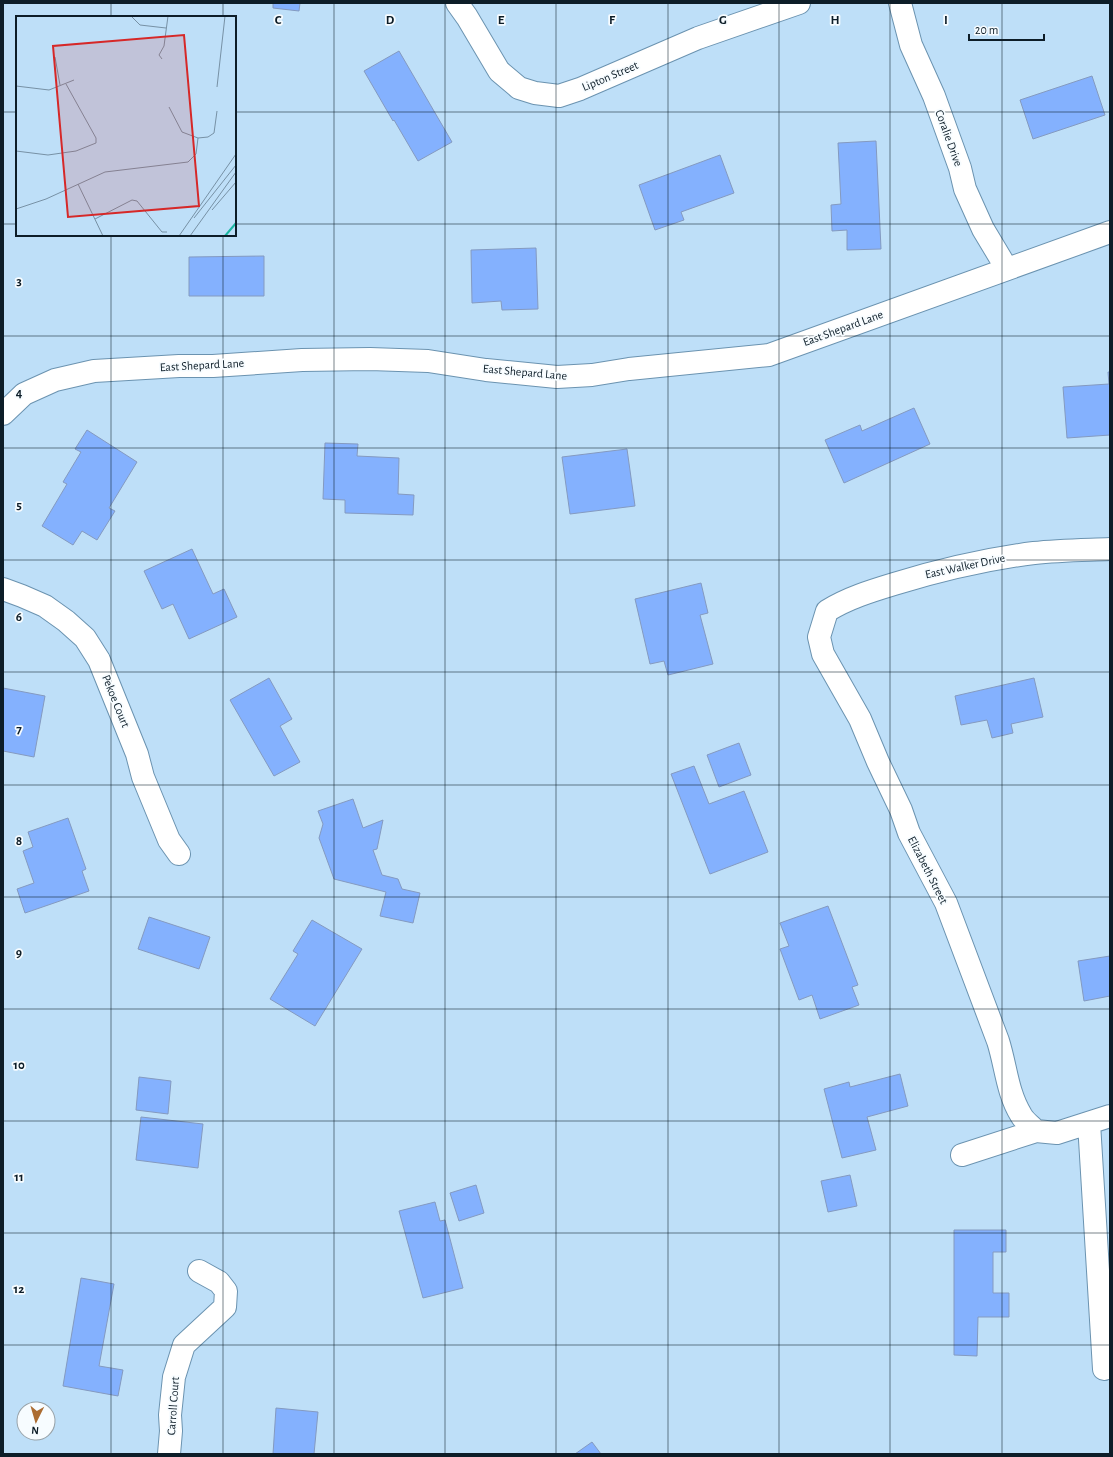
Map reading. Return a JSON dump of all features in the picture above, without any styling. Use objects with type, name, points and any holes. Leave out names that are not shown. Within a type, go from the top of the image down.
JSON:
[{"type":"street","name":"Lipton Street","points":[[457,3],[499,71],[519,88],[535,93],[559,96],[580,89],[698,38],[799,3]]},
{"type":"street","name":"Coralie Drive","points":[[900,3],[911,45],[934,96],[966,189],[983,229],[1007,269]]},
{"type":"street","name":"East Shepard Lane","points":[[3,414],[24,394],[55,380],[94,371],[179,366],[213,366],[288,360],[370,359],[428,361],[486,370],[557,378],[769,355],[1110,232]]},
{"type":"street","name":"East Walker Drive","points":[[827,611],[841,603],[859,596],[924,575],[1000,558],[1035,553],[1110,549]]},
{"type":"street","name":"Pekoe Court","points":[[3,589],[46,606],[85,638],[99,660],[134,747],[143,777],[169,840],[179,854]]},
{"type":"street","name":"Elizabeth Street","points":[[827,611],[819,637],[823,654],[860,719],[878,762],[901,810],[909,833],[946,903],[998,1041],[1004,1060],[1008,1085],[1021,1116],[1036,1131]]},
{"type":"street","points":[[962,1155],[1036,1131],[1057,1133],[1110,1116]]},
{"type":"street","points":[[1089,1123],[1104,1369]]},
{"type":"street","name":"Carroll Court","points":[[169,1454],[171,1430],[170,1415],[174,1377],[184,1345],[225,1307],[226,1291],[219,1282],[199,1271]]},
{"type":"building","points":[[273,3],[300,3],[299,11],[273,8]]},
{"type":"building","points":[[399,51],[452,142],[418,161],[364,71]]},
{"type":"building","points":[[1092,76],[1105,115],[1033,139],[1020,100]]},
{"type":"building","points":[[876,141],[881,249],[847,250],[847,230],[832,231],[831,205],[841,204],[838,143]]},
{"type":"building","points":[[720,155],[734,193],[681,212],[684,220],[655,230],[639,185]]},
{"type":"building","points":[[536,248],[538,309],[502,310],[501,301],[472,303],[471,250]]},
{"type":"building","points":[[264,256],[264,296],[189,296],[189,257]]},
{"type":"building","points":[[1108,372],[1110,372],[1110,435],[1067,438],[1063,387],[1109,384]]},
{"type":"building","points":[[914,408],[930,444],[844,483],[825,440],[860,425],[862,431]]},
{"type":"building","points":[[87,430],[137,462],[109,508],[115,511],[97,540],[82,531],[73,545],[42,526],[67,484],[63,482],[81,452],[75,449]]},
{"type":"building","points":[[325,443],[358,444],[357,456],[399,458],[398,494],[414,495],[413,515],[345,513],[345,500],[323,499]]},
{"type":"building","points":[[627,449],[635,506],[570,514],[562,457]]},
{"type":"building","points":[[192,549],[213,594],[224,589],[237,617],[189,639],[173,604],[162,609],[144,571]]},
{"type":"building","points":[[701,583],[708,613],[700,615],[713,664],[668,675],[664,661],[650,664],[635,599]]},
{"type":"building","points":[[269,678],[292,719],[280,726],[300,762],[274,776],[230,700]]},
{"type":"building","points":[[1034,678],[1043,717],[1011,724],[1013,733],[992,738],[987,720],[961,725],[955,696]]},
{"type":"building","points":[[3,688],[45,696],[34,757],[3,751]]},
{"type":"building","points":[[739,743],[751,775],[719,787],[707,755]]},
{"type":"building","points":[[694,766],[709,804],[744,791],[768,852],[710,874],[671,774]]},
{"type":"building","points":[[353,799],[363,828],[383,820],[377,849],[373,850],[382,875],[398,879],[402,889],[420,893],[413,923],[380,916],[386,892],[334,879],[319,838],[323,824],[318,811]]},
{"type":"building","points":[[68,818],[86,869],[82,871],[89,891],[25,913],[17,889],[34,883],[23,851],[33,847],[28,832]]},
{"type":"building","points":[[828,906],[858,985],[852,987],[859,1005],[820,1019],[812,995],[799,1000],[780,949],[789,946],[780,923]]},
{"type":"building","points":[[149,917],[210,937],[199,969],[138,949]]},
{"type":"building","points":[[312,920],[362,949],[315,1026],[270,999],[298,954],[293,951]]},
{"type":"building","points":[[1110,956],[1110,996],[1084,1001],[1078,961]]},
{"type":"building","points":[[900,1074],[908,1106],[867,1117],[876,1150],[842,1158],[824,1089],[849,1082],[850,1087]]},
{"type":"building","points":[[139,1077],[171,1081],[168,1114],[136,1110]]},
{"type":"building","points":[[141,1117],[203,1124],[198,1168],[136,1160]]},
{"type":"building","points":[[850,1175],[857,1206],[828,1212],[821,1181]]},
{"type":"building","points":[[476,1185],[484,1213],[459,1221],[450,1193]]},
{"type":"building","points":[[435,1202],[440,1221],[445,1220],[463,1288],[423,1298],[399,1211]]},
{"type":"building","points":[[954,1230],[1006,1230],[1006,1252],[993,1252],[993,1293],[1009,1293],[1009,1317],[978,1317],[977,1356],[954,1355]]},
{"type":"building","points":[[81,1278],[114,1284],[99,1366],[123,1370],[118,1396],[63,1386]]},
{"type":"building","points":[[276,1408],[318,1412],[314,1454],[273,1454]]},
{"type":"building","points":[[592,1442],[601,1454],[575,1454]]}]
